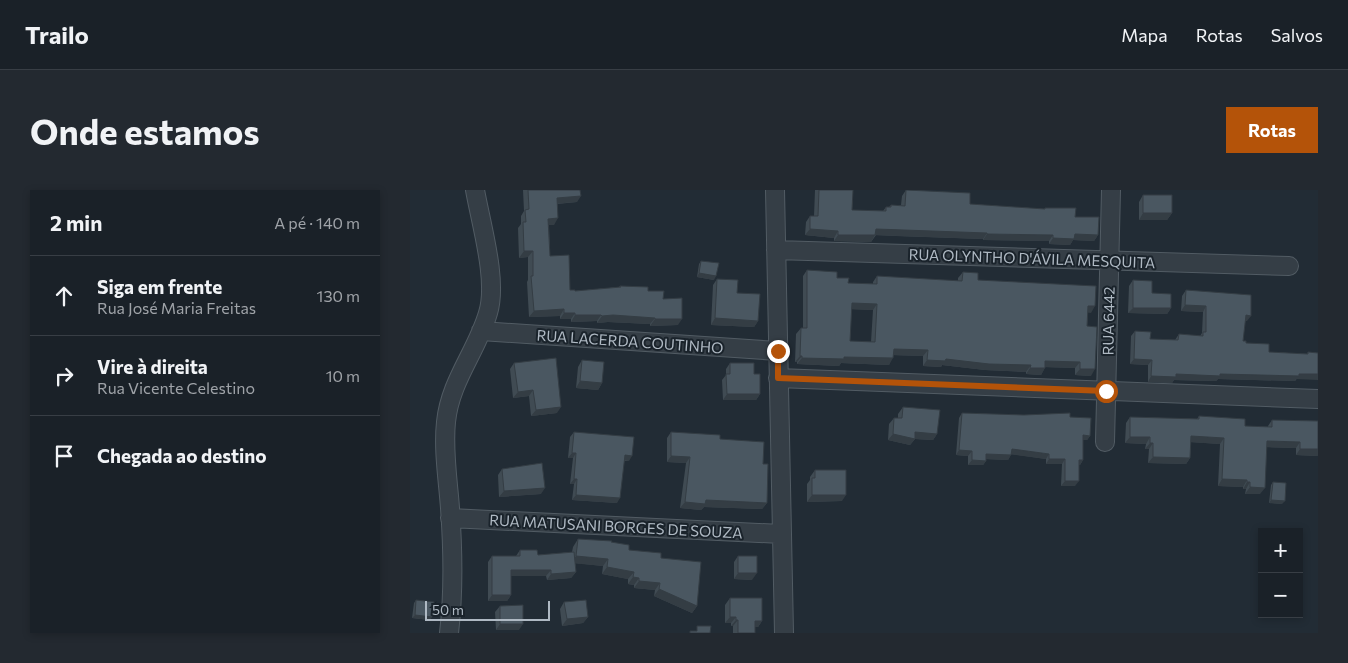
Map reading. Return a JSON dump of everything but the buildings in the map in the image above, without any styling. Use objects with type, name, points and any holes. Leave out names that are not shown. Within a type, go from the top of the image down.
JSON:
[{"type":"street","points":[[449,633],[453,576],[445,447],[446,422],[457,380],[489,313],[492,293],[491,274],[475,190]]},
{"type":"street","points":[[775,190],[784,633]]},
{"type":"street","name":"RUA 6442","points":[[1105,442],[1111,190]]},
{"type":"street","name":"RUA OLYNTHO D'ÁVILA MESQUITA","points":[[776,250],[1289,266]]},
{"type":"street","name":"RUA LACERDA COUTINHO","points":[[481,331],[778,351]]},
{"type":"street","points":[[778,378],[1318,399]]},
{"type":"street","name":"RUA MATUSANI BORGES DE SOUZA","points":[[450,518],[781,534]]},
{"type":"route","points":[[778,351],[778,378],[1106,391]]}]
